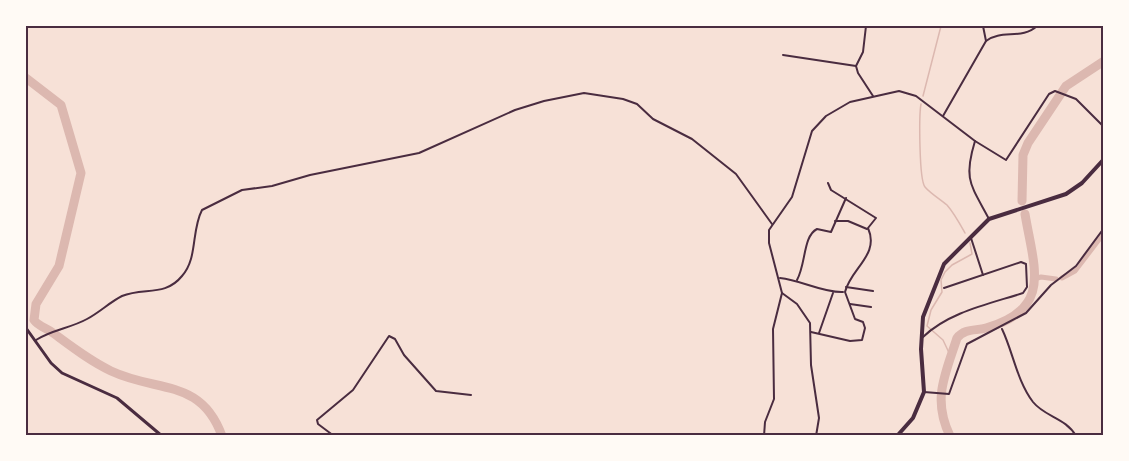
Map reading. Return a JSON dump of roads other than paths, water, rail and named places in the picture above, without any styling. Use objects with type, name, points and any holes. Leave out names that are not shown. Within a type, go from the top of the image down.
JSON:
[{"type":"highway","points":[[897,435],[913,418],[924,392],[923,317],[936,279],[944,264],[989,219],[1066,194],[1082,183],[1103,159]]},
{"type":"main road","points":[[26,328],[34,341],[62,373],[117,398],[162,435]]},
{"type":"street","points":[[866,26],[863,52],[856,66],[873,96]]},
{"type":"street","points":[[983,26],[986,41]]},
{"type":"street","points":[[943,116],[986,41],[994,36],[1023,34],[1037,26]]},
{"type":"street","points":[[783,55],[856,66]]},
{"type":"street","points":[[764,435],[765,422],[774,399],[773,329],[782,293],[780,278],[769,243],[772,224],[792,197],[812,131],[820,121],[850,102],[899,91],[909,92],[1002,159],[1008,159],[1049,94],[1064,93],[1076,99],[1104,127]]},
{"type":"street","points":[[34,341],[85,321],[125,295],[159,291],[172,286],[182,277],[191,261],[196,226],[202,210],[242,190],[272,186],[310,175],[419,153],[515,110],[544,101],[584,93],[616,97],[637,104],[653,119],[692,139],[736,174],[772,224]]},
{"type":"street","points":[[975,141],[968,166],[968,177],[989,219]]},
{"type":"street","points":[[828,183],[831,190],[876,219],[868,230]]},
{"type":"street","points":[[797,280],[805,264],[804,252],[812,232],[817,229],[830,233],[846,198]]},
{"type":"street","points":[[811,333],[850,341],[862,340],[865,324],[855,319],[845,292],[853,272],[864,264],[872,241],[868,230],[848,221],[836,221]]},
{"type":"street","points":[[924,392],[949,394],[967,344],[981,335],[1002,328],[1026,313],[1051,285],[1076,266],[1104,228]]},
{"type":"street","points":[[970,236],[983,275]]},
{"type":"street","points":[[922,339],[933,328],[960,314],[1023,293],[1027,287],[1024,261],[944,288]]},
{"type":"street","points":[[780,278],[797,280],[833,292],[845,292]]},
{"type":"street","points":[[846,287],[873,291]]},
{"type":"street","points":[[819,333],[833,292]]},
{"type":"street","points":[[782,293],[804,312],[811,333],[811,365],[819,418],[816,435]]},
{"type":"street","points":[[849,304],[871,306]]},
{"type":"street","points":[[1002,328],[1021,379],[1032,400],[1042,412],[1062,421],[1076,435]]},
{"type":"street","points":[[334,435],[318,424],[317,420],[353,390],[389,336],[395,339],[404,355],[436,391],[471,395]]},
{"type":"waterway","points":[[923,96],[941,26]]},
{"type":"waterway","points":[[1022,201],[1023,155],[1028,143],[1066,86],[1104,61]]},
{"type":"waterway","points":[[26,78],[61,105],[81,173],[59,266],[36,304],[34,320],[88,358],[111,371],[190,396],[202,404],[213,417],[222,436]]},
{"type":"waterway","points":[[921,104],[920,147],[923,182],[927,190],[950,208],[965,233]]},
{"type":"waterway","points":[[950,436],[945,423],[941,398],[942,387],[957,338],[967,331],[986,328],[1007,320],[1022,310],[1030,298],[1034,284],[1034,269],[1025,214]]},
{"type":"waterway","points":[[1062,278],[1075,271],[1104,233]]},
{"type":"waterway","points":[[951,357],[943,340],[927,326],[931,310],[942,292],[941,280],[945,272],[952,265],[972,254],[970,243]]},
{"type":"waterway","points":[[1034,279],[1041,277],[1056,279]]}]
